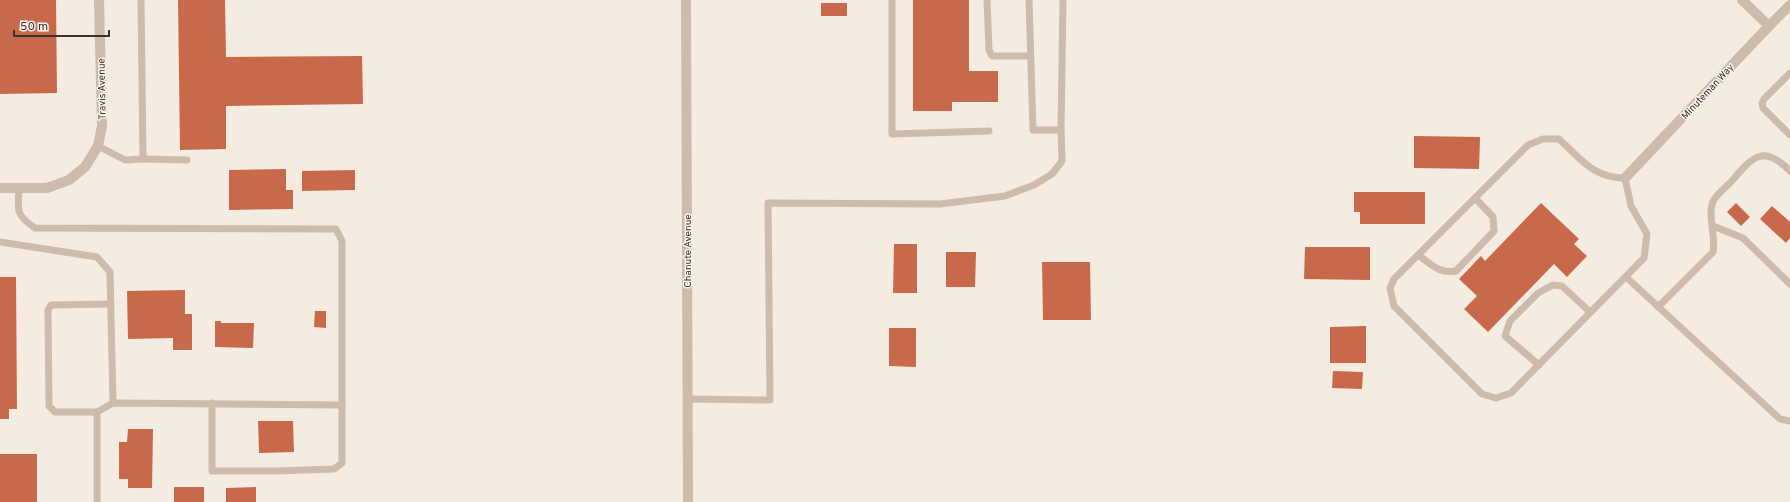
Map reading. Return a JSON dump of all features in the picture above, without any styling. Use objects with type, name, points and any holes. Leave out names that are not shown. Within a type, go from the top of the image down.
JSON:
[{"type":"street","name":"Travis Avenue","points":[[19,188],[47,188],[69,180],[85,167],[98,146],[102,126],[99,0]]},
{"type":"street","name":"Chanute Avenue","points":[[686,0],[688,502]]},
{"type":"street","points":[[1742,0],[1768,26]]},
{"type":"street","name":"Minuteman Way","points":[[1625,178],[1768,26],[1790,5]]},
{"type":"street","points":[[0,188],[19,188]]},
{"type":"lane","points":[[141,0],[143,159]]},
{"type":"lane","points":[[892,0],[892,134],[989,131]]},
{"type":"lane","points":[[987,0],[989,50],[992,56],[1030,56]]},
{"type":"lane","points":[[1029,0],[1033,130],[1061,130]]},
{"type":"lane","points":[[688,399],[770,400],[768,203],[940,204],[1005,196],[1034,186],[1052,174],[1062,161],[1063,0]]},
{"type":"lane","points":[[1790,73],[1764,99],[1762,103],[1763,108],[1790,135]]},
{"type":"lane","points":[[1543,139],[1559,139],[1594,172],[1612,178],[1625,178],[1631,206],[1647,234],[1644,258],[1511,393],[1496,398],[1482,394],[1394,306],[1390,288],[1394,279],[1528,145],[1543,139]]},
{"type":"lane","points":[[98,146],[125,160],[187,160]]},
{"type":"lane","points":[[1658,307],[1712,252],[1715,243],[1712,202],[1751,159],[1764,155],[1781,162],[1790,171]]},
{"type":"lane","points":[[19,188],[18,210],[24,220],[35,228],[336,229],[342,241],[342,463],[334,469],[212,471],[212,404]]},
{"type":"lane","points":[[1418,255],[1440,270],[1447,272],[1456,270],[1494,230],[1493,217],[1475,198]]},
{"type":"lane","points":[[1713,226],[1743,238],[1790,284]]},
{"type":"lane","points":[[0,242],[97,257],[110,272],[113,403]]},
{"type":"lane","points":[[1626,277],[1780,419],[1790,421]]},
{"type":"lane","points":[[1539,365],[1505,336],[1510,321],[1538,293],[1553,285],[1562,286],[1590,312]]},
{"type":"lane","points":[[111,304],[51,305],[48,310],[49,406],[55,412],[96,412],[113,403],[342,404]]},
{"type":"lane","points":[[96,412],[97,502]]},
{"type":"building","points":[[0,0],[56,0],[57,93],[0,94]]},
{"type":"building","points":[[178,0],[225,0],[226,57],[362,56],[363,104],[226,106],[226,149],[180,150]]},
{"type":"building","points":[[913,0],[969,0],[969,71],[998,71],[998,102],[952,102],[952,111],[913,111]]},
{"type":"building","points":[[821,3],[847,3],[847,16],[821,16]]},
{"type":"building","points":[[1414,136],[1480,137],[1479,169],[1414,168]]},
{"type":"building","points":[[286,169],[286,190],[293,190],[293,209],[229,210],[229,170]]},
{"type":"building","points":[[355,170],[355,190],[302,191],[302,171]]},
{"type":"building","points":[[1354,192],[1425,192],[1425,224],[1360,224],[1360,212],[1354,212]]},
{"type":"building","points":[[1541,203],[1579,239],[1574,244],[1587,256],[1567,277],[1554,264],[1488,332],[1464,309],[1477,296],[1459,279],[1481,256],[1485,261]]},
{"type":"building","points":[[1736,203],[1750,217],[1741,226],[1727,212]]},
{"type":"building","points":[[1772,206],[1790,222],[1790,238],[1786,243],[1760,219]]},
{"type":"building","points":[[894,244],[917,244],[917,293],[893,293]]},
{"type":"building","points":[[1305,247],[1370,247],[1370,280],[1304,279]]},
{"type":"building","points":[[946,252],[976,252],[975,287],[946,287]]},
{"type":"building","points":[[1042,262],[1090,262],[1091,320],[1043,320]]},
{"type":"building","points":[[0,277],[16,277],[17,409],[9,409],[9,419],[0,419]]},
{"type":"building","points":[[185,290],[185,314],[192,314],[192,350],[173,350],[173,338],[128,339],[127,291]]},
{"type":"building","points":[[315,311],[326,311],[326,328],[314,327]]},
{"type":"building","points":[[215,321],[221,321],[221,323],[254,323],[253,348],[215,347]]},
{"type":"building","points":[[1366,326],[1366,363],[1330,363],[1330,327]]},
{"type":"building","points":[[889,328],[916,328],[916,367],[889,366]]},
{"type":"building","points":[[1333,371],[1363,372],[1362,389],[1332,388]]},
{"type":"building","points":[[258,421],[293,421],[294,452],[259,453]]},
{"type":"building","points":[[128,429],[153,429],[152,488],[128,488],[128,479],[119,479],[119,442],[127,442]]},
{"type":"building","points":[[0,454],[37,454],[37,502],[0,502]]},
{"type":"building","points":[[174,487],[204,487],[204,502],[174,502]]},
{"type":"building","points":[[256,487],[256,502],[226,502],[226,488]]}]
